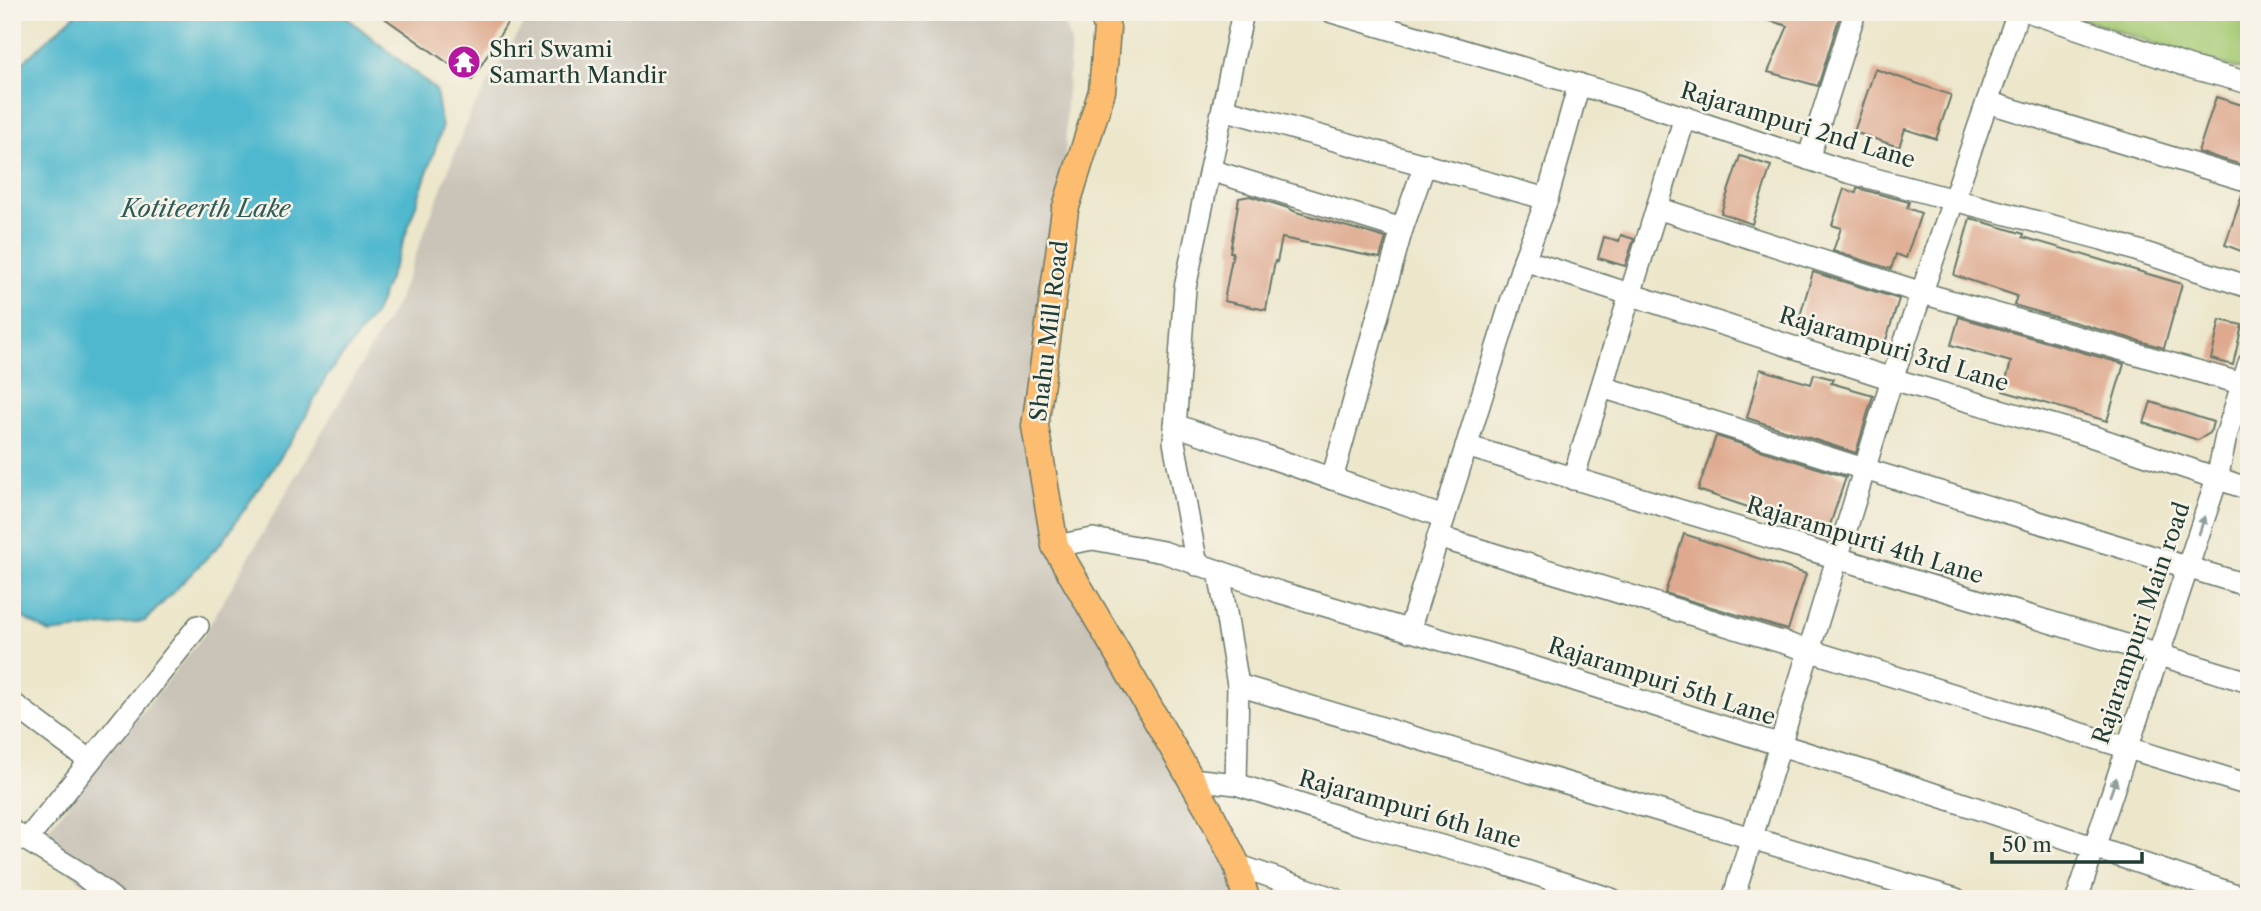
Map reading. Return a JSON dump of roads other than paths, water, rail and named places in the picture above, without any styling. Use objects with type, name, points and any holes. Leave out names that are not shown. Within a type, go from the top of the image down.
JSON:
[{"type":"main road","name":"Shahu Mill Road","points":[[1102,12],[1107,28],[1101,92],[1065,210],[1035,426],[1055,546],[1191,779],[1237,865],[1246,899]]},
{"type":"street","points":[[1197,565],[1174,442],[1185,288],[1243,12]]},
{"type":"street","name":"Rajarampuri 2nd Lane","points":[[1332,12],[1579,84],[1848,172],[2102,239],[2249,287]]},
{"type":"street","points":[[1808,159],[1855,12]]},
{"type":"street","points":[[1733,899],[1892,379],[2018,12]]},
{"type":"street","points":[[2030,12],[2193,68],[2249,83]]},
{"type":"street","points":[[1409,631],[1524,260],[1547,199],[1579,84]]},
{"type":"street","points":[[1987,102],[2249,181]]},
{"type":"street","points":[[1223,108],[1547,199]]},
{"type":"street","points":[[1573,479],[1685,117]]},
{"type":"street","points":[[1332,479],[1402,229],[1425,164]]},
{"type":"street","points":[[1210,170],[1402,229]]},
{"type":"street","points":[[1657,208],[1922,293],[2246,375]]},
{"type":"street","name":"Rajarampuri 3rd Lane","points":[[1524,260],[1892,379],[2079,433],[2249,489]]},
{"type":"street","name":"Rajarampuri Main road","points":[[2077,899],[2189,567],[2246,375]]},
{"type":"street","points":[[1602,387],[1864,470],[2249,586]]},
{"type":"street","points":[[1175,425],[1332,479],[1441,527],[1808,651],[2249,785]]},
{"type":"street","name":"Rajarampurti 4th Lane","points":[[1466,446],[2249,682]]},
{"type":"street","name":"Rajarampuri 5th Lane","points":[[1055,546],[1093,539],[1163,552],[1279,592],[1895,781],[2248,899]]},
{"type":"street","points":[[1219,571],[1238,685],[1236,784]]},
{"type":"street","points":[[113,899],[80,873],[20,835],[90,761],[198,626]]},
{"type":"street","points":[[1238,685],[1956,899]]},
{"type":"street","points":[[12,703],[90,761]]},
{"type":"street","name":"Rajarampuri 6th lane","points":[[1191,779],[1236,784],[1364,825],[1492,860],[1611,899]]},
{"type":"street","points":[[1237,865],[1335,899]]},
{"type":"water","name":"Kotiteerth Lake","points":[[78,12],[340,12],[436,90],[442,129],[401,248],[375,313],[325,379],[298,431],[222,542],[145,621],[50,633],[12,612],[12,72]]},
{"type":"place","name":"Shri Swami Samarth Mandir","points":[[464,62]]}]
